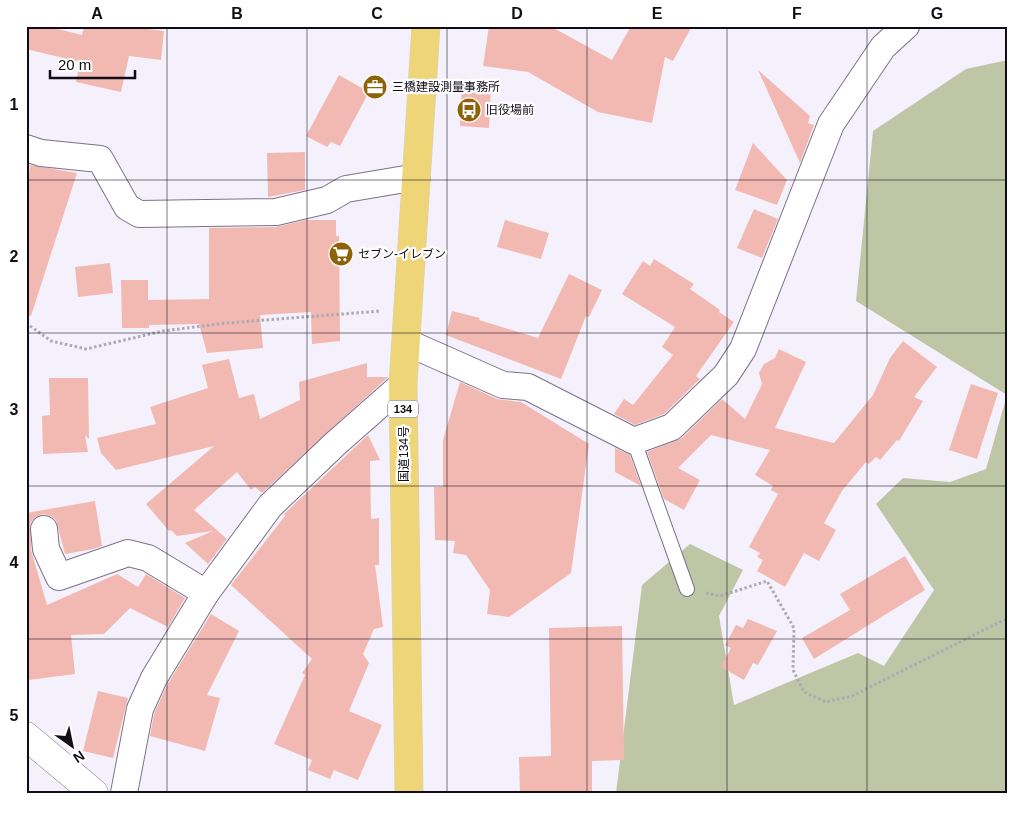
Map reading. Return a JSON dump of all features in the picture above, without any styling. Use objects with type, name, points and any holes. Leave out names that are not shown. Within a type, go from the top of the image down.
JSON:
[{"type":"highway","name":"国道134号","points":[[409,793],[403,384],[426,26]]},
{"type":"street","points":[[407,330],[503,385],[528,387],[634,441],[672,427],[726,375],[742,349],[831,124],[883,47],[906,26]]},
{"type":"street","points":[[26,148],[42,153],[100,159],[127,207],[139,214],[276,212],[327,200],[346,189],[417,177]]},
{"type":"street","points":[[124,793],[140,709],[154,678],[206,593],[270,506],[335,444],[403,384]]},
{"type":"street","points":[[44,529],[46,549],[59,577],[128,554],[148,558],[206,593]]},
{"type":"street","points":[[26,736],[94,793]]},
{"type":"lane","points":[[634,441],[687,589]]},
{"type":"path","points":[[26,323],[51,341],[86,349],[163,331],[228,323],[390,310],[407,330]]},
{"type":"path","points":[[687,589],[720,596],[767,581],[794,628],[793,670],[804,692],[826,702],[852,696],[1008,618]]},
{"type":"green space","points":[[1008,60],[1008,793],[616,793],[642,585],[690,544],[743,570],[719,616],[734,705],[858,653],[884,666],[934,590],[876,504],[903,478],[950,482],[986,469],[1007,395],[856,301],[873,131],[966,69]]},
{"type":"building","points":[[26,26],[46,26],[82,35],[84,26],[126,26],[164,31],[161,60],[129,56],[121,92],[76,82],[80,62],[26,49]]},
{"type":"building","points":[[489,26],[550,26],[612,60],[631,26],[692,26],[673,61],[665,57],[652,123],[598,112],[528,72],[483,66]]},
{"type":"building","points":[[758,70],[810,116],[808,123],[814,125],[800,163]]},
{"type":"building","points":[[339,75],[369,92],[340,146],[331,142],[327,147],[306,136]]},
{"type":"building","points":[[462,84],[491,86],[489,128],[460,126]]},
{"type":"building","points":[[753,143],[787,180],[777,205],[735,190]]},
{"type":"building","points":[[305,152],[305,190],[268,197],[267,153]]},
{"type":"building","points":[[30,165],[77,173],[31,316],[26,315],[26,207]]},
{"type":"building","points":[[754,209],[778,219],[762,258],[737,248]]},
{"type":"building","points":[[306,220],[336,220],[336,236],[339,236],[340,341],[312,344],[311,312],[260,315],[263,348],[207,353],[199,324],[149,325],[149,328],[122,328],[121,280],[148,280],[148,300],[209,299],[209,228],[276,227]]},
{"type":"building","points":[[505,220],[549,233],[541,259],[497,247]]},
{"type":"building","points":[[654,259],[694,284],[690,289],[734,322],[696,376],[700,379],[664,414],[635,425],[614,414],[624,399],[633,405],[673,355],[662,347],[675,327],[622,294],[643,261],[650,266]]},
{"type":"building","points":[[110,263],[113,293],[78,297],[75,267]]},
{"type":"building","points":[[569,274],[602,290],[589,317],[586,316],[561,379],[446,335],[452,311],[480,318],[479,320],[538,338]]},
{"type":"building","points":[[903,341],[937,367],[914,397],[923,401],[899,441],[897,440],[880,460],[876,457],[869,464],[866,462],[842,491],[824,523],[836,530],[819,561],[804,553],[785,587],[757,571],[763,560],[757,557],[760,553],[749,547],[778,494],[771,490],[773,486],[755,475],[770,450],[711,435],[678,468],[700,480],[684,510],[664,499],[647,452],[682,438],[722,399],[745,419],[762,384],[759,373],[764,364],[775,358],[779,349],[806,362],[775,428],[834,443],[873,395],[890,358]]},
{"type":"building","points":[[229,359],[239,398],[254,394],[260,419],[300,400],[299,382],[367,363],[367,377],[388,377],[262,493],[255,487],[251,490],[237,472],[194,510],[227,539],[208,564],[185,543],[213,531],[177,536],[171,530],[169,531],[146,504],[214,446],[116,470],[101,453],[97,438],[156,424],[150,407],[208,388],[202,365]]},
{"type":"building","points":[[49,378],[88,378],[89,439],[85,435],[88,452],[43,454],[42,416],[50,415]]},
{"type":"building","points":[[460,382],[497,399],[521,402],[589,444],[571,573],[509,617],[487,614],[490,590],[466,555],[453,553],[455,541],[435,540],[434,487],[443,487],[443,440]]},
{"type":"building","points":[[971,384],[998,393],[977,459],[949,450]]},
{"type":"building","points":[[368,435],[380,460],[370,461],[371,519],[379,518],[379,565],[375,565],[383,627],[374,629],[363,654],[369,663],[349,711],[382,725],[358,780],[334,770],[330,779],[308,770],[312,760],[274,744],[305,675],[302,673],[312,659],[231,585],[285,516],[284,514]]},
{"type":"building","points":[[615,448],[630,455],[641,486],[615,472]]},
{"type":"building","points":[[95,501],[102,546],[93,549],[65,554],[56,520],[51,516],[43,514],[31,522],[31,550],[47,605],[117,574],[138,587],[146,574],[185,598],[168,627],[130,608],[104,634],[71,635],[75,674],[29,680],[26,656],[26,513]]},
{"type":"building","points":[[905,556],[925,590],[814,659],[802,638],[850,610],[840,594]]},
{"type":"building","points":[[211,614],[239,631],[207,695],[220,698],[205,751],[150,736],[154,714],[167,685]]},
{"type":"building","points":[[748,619],[777,631],[758,665],[753,663],[744,680],[721,667],[731,648],[725,645],[736,625],[743,628]]},
{"type":"building","points":[[622,626],[624,760],[592,761],[592,793],[520,793],[519,757],[551,756],[549,628]]},
{"type":"building","points":[[98,691],[128,698],[113,758],[83,751]]},
{"type":"place","name":"三橋建設測量事務所","points":[[375,87]]},
{"type":"place","name":"旧役場前","points":[[469,110]]},
{"type":"place","name":"セブン-イレブン","points":[[341,254]]}]
